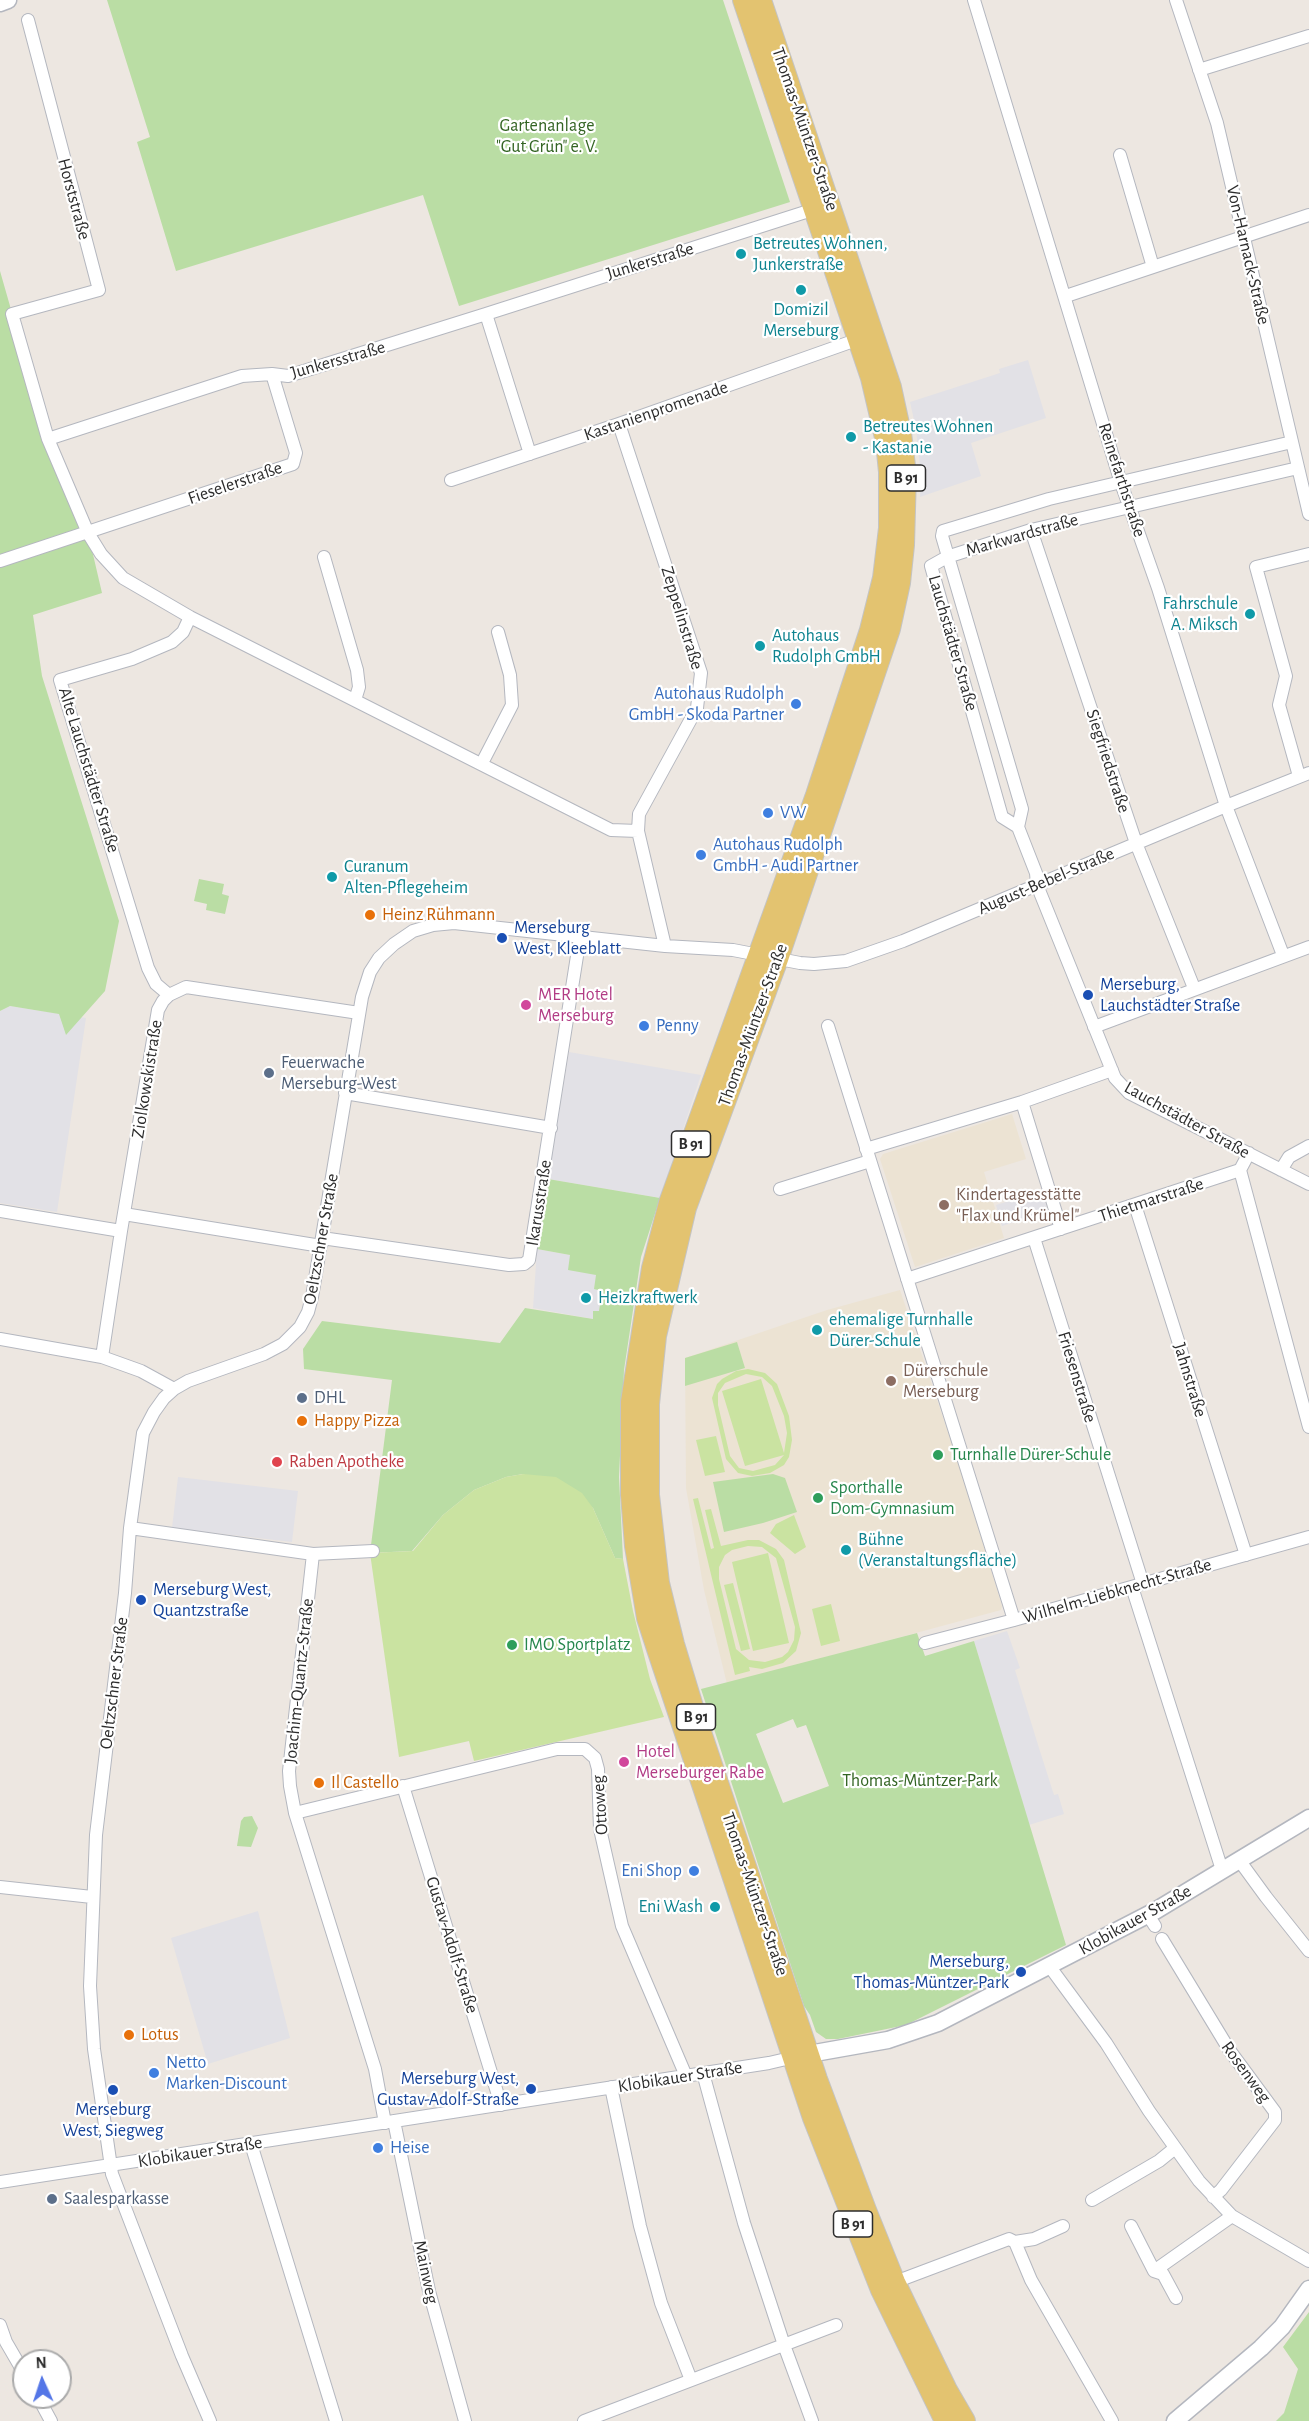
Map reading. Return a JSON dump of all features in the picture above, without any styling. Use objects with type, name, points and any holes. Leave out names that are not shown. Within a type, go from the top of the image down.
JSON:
[{"type":"main road","name":"Thomas-Müntzer-Straße","points":[[743,0],[859,339],[879,411],[889,472],[889,528],[884,578],[870,630],[816,795],[769,957]]},
{"type":"main road","name":"Thomas-Müntzer-Straße","points":[[761,0],[891,387],[901,433],[906,474],[904,545],[900,583],[890,629],[769,957],[686,1208],[648,1337],[644,1368],[631,1402],[631,1496],[635,1546],[647,1618],[680,1725],[800,2056],[859,2239],[945,2421]]},
{"type":"main road","name":"Thomas-Müntzer-Straße","points":[[800,2056],[923,2342],[965,2421]]},
{"type":"street","points":[[0,3],[8,0]]},
{"type":"street","name":"Reinefarthstraße","points":[[974,0],[1066,296],[1121,483],[1158,588],[1226,806],[1283,955]]},
{"type":"street","name":"Von-Harnack-Straße","points":[[1176,0],[1217,123],[1309,514]]},
{"type":"street","name":"Horststraße","points":[[28,20],[99,290],[12,314],[48,439]]},
{"type":"street","points":[[1199,69],[1309,36]]},
{"type":"street","points":[[1120,155],[1153,267]]},
{"type":"street","name":"Junkerstraße","points":[[486,314],[815,209]]},
{"type":"street","points":[[1066,296],[1309,215]]},
{"type":"street","points":[[486,314],[530,454]]},
{"type":"street","name":"Junkersstraße","points":[[48,439],[242,376],[272,374],[288,376],[486,314]]},
{"type":"street","name":"Kastanienpromenade","points":[[451,480],[619,424],[859,339]]},
{"type":"street","name":"Fieselerstraße","points":[[88,533],[294,464],[296,453],[272,374]]},
{"type":"street","name":"Zeppelinstraße","points":[[619,424],[701,673],[697,708],[639,814],[638,831],[665,946]]},
{"type":"street","points":[[48,439],[88,533],[101,554],[123,578],[190,617],[611,830],[638,831]]},
{"type":"street","name":"Markwardstraße","points":[[1292,442],[1049,499],[943,531],[947,557],[1031,530],[1298,468]]},
{"type":"street","name":"Siegfriedstraße","points":[[1031,530],[1136,843],[1194,988]]},
{"type":"street","points":[[0,561],[88,533]]},
{"type":"street","points":[[1304,775],[1279,705],[1286,676],[1256,567],[1309,554]]},
{"type":"street","points":[[324,557],[357,670],[359,687],[355,700]]},
{"type":"street","name":"Lauchstädter Straße","points":[[1018,827],[1002,817],[931,566],[947,557],[1022,809],[1018,827],[1036,873],[1037,885],[1120,1085],[1129,1093],[1309,1184]]},
{"type":"street","name":"Alte Lauchstädter Straße","points":[[169,995],[156,984],[148,968],[60,680],[132,659],[172,642],[183,632],[190,617]]},
{"type":"street","points":[[482,763],[512,705],[510,675],[498,632]]},
{"type":"street","name":"August-Bebel-Straße","points":[[769,957],[814,964],[853,959],[903,941],[1304,775]]},
{"type":"street","name":"Oeltzschner Straße","points":[[210,2421],[182,2356],[112,2174],[94,2049],[90,1986],[96,1835],[125,1593],[130,1528],[143,1433],[158,1405],[174,1389],[209,1373],[264,1354],[289,1339],[300,1327],[308,1312],[359,1013],[366,984],[379,958],[406,935],[423,927],[454,923],[665,946],[713,948],[769,957]]},
{"type":"street","name":"Ikarusstraße","points":[[321,1242],[509,1265],[524,1264],[529,1260],[580,937]]},
{"type":"street","points":[[1094,1027],[1309,947]]},
{"type":"street","name":"Ziolkowskistraße","points":[[102,1357],[158,1010],[169,995],[186,987],[359,1013]]},
{"type":"street","points":[[828,1026],[1014,1620]]},
{"type":"street","points":[[780,1189],[868,1155],[1112,1070]]},
{"type":"street","points":[[345,1093],[551,1128]]},
{"type":"street","points":[[1022,1102],[1061,1229]]},
{"type":"street","points":[[1281,1170],[1289,1157],[1296,1151],[1309,1146]]},
{"type":"street","points":[[1249,1153],[1240,1170],[1309,1427]]},
{"type":"street","name":"Thietmarstraße","points":[[908,1279],[1240,1170]]},
{"type":"street","name":"Jahnstraße","points":[[1135,1205],[1246,1555]]},
{"type":"street","points":[[0,1211],[121,1232]]},
{"type":"street","points":[[124,1214],[321,1242]]},
{"type":"street","name":"Friesenstraße","points":[[1034,1238],[1222,1870]]},
{"type":"street","points":[[0,1339],[102,1357],[141,1371],[174,1389]]},
{"type":"street","points":[[130,1528],[313,1554],[373,1551]]},
{"type":"street","name":"Wilhelm-Liebknecht-Straße","points":[[925,1642],[1014,1620],[1309,1537]]},
{"type":"street","name":"Joachim-Quantz-Straße","points":[[313,1554],[289,1771],[295,1813],[375,2069],[389,2122]]},
{"type":"street","name":"Ottoweg","points":[[295,1813],[557,1749],[585,1749],[595,1758],[600,1781],[600,1829],[622,1926],[686,2076]]},
{"type":"street","name":"Gustav-Adolf-Straße","points":[[403,1786],[501,2104]]},
{"type":"street","name":"Klobikauer Straße","points":[[0,2182],[686,2076],[913,2033],[1151,1920],[1222,1870],[1309,1818]]},
{"type":"street","points":[[1239,1860],[1309,1950]]},
{"type":"street","points":[[0,1887],[92,1897]]},
{"type":"street","name":"Rosenweg","points":[[1162,1940],[1230,2051],[1275,2112],[1275,2120],[1221,2190],[1213,2197]]},
{"type":"street","points":[[1050,1967],[1106,2043],[1174,2148],[1213,2197],[1232,2216],[1309,2261]]},
{"type":"street","points":[[703,2073],[744,2223],[812,2421]]},
{"type":"street","points":[[611,2087],[646,2248],[661,2303],[691,2380]]},
{"type":"street","name":"Mainweg","points":[[389,2122],[429,2291],[465,2421]]},
{"type":"street","points":[[251,2144],[336,2421]]},
{"type":"street","points":[[1092,2200],[1159,2161],[1174,2148]]},
{"type":"street","points":[[1154,2271],[1232,2216]]},
{"type":"street","points":[[903,2279],[1012,2241],[1034,2240],[1063,2226]]},
{"type":"street","points":[[1131,2226],[1154,2271],[1163,2274],[1176,2298]]},
{"type":"street","points":[[1012,2241],[1031,2280],[1112,2421]]},
{"type":"street","points":[[1175,2421],[1261,2348],[1282,2327],[1309,2289]]},
{"type":"street","points":[[0,2325],[12,2352]]},
{"type":"street","points":[[584,2421],[615,2415],[691,2380],[836,2325]]},
{"type":"shaded area","points":[[1028,360],[1046,418],[971,443],[981,476],[920,497],[921,476],[916,429],[910,402],[1000,373],[999,369]]},
{"type":"shaded area","points":[[10,1006],[86,1018],[57,1212],[0,1203],[0,1011]]},
{"type":"shaded area","points":[[569,1052],[701,1075],[660,1198],[548,1179]]},
{"type":"shaded area","name":"Kindertagesstätte \"Flax und Krümel\"","points":[[1012,1114],[1026,1159],[984,1172],[1004,1238],[915,1267],[880,1159],[883,1154]]},
{"type":"shaded area","points":[[1042,1191],[1048,1211],[1002,1226],[996,1205]]},
{"type":"shaded area","points":[[537,1249],[570,1255],[596,1275],[603,1291],[599,1312],[593,1319],[533,1308]]},
{"type":"shaded area","points":[[900,1290],[960,1468],[1002,1606],[1001,1610],[727,1684],[704,1590],[686,1488],[685,1358],[827,1310]]},
{"type":"shaded area","points":[[178,1477],[298,1491],[292,1542],[172,1528]]},
{"type":"shaded area","points":[[1007,1631],[1020,1668],[1015,1670],[1039,1748],[1054,1795],[1058,1794],[1064,1814],[1029,1825],[974,1641]]},
{"type":"shaded area","points":[[258,1911],[290,2038],[208,2064],[171,1938]]},
{"type":"green space","name":"Gartenanlage \"Gut Grün\" e. V.","points":[[107,0],[723,0],[790,202],[459,306],[423,195],[176,271],[137,142],[150,137]]},
{"type":"green space","points":[[0,271],[48,439],[88,533],[102,593],[33,615],[42,676],[119,921],[105,991],[66,1035],[59,1014],[10,1006],[0,1011]]},
{"type":"green space","points":[[199,879],[224,884],[222,894],[229,896],[225,914],[206,910],[207,904],[194,901]]},
{"type":"green space","points":[[548,1179],[660,1198],[641,1257],[624,1370],[619,1477],[623,1559],[615,1558],[593,1508],[523,1474],[506,1477],[474,1490],[443,1515],[412,1551],[370,1553],[392,1380],[304,1369],[303,1349],[322,1321],[500,1343],[525,1308],[593,1319],[593,1311],[599,1311],[602,1291],[594,1289],[596,1275],[568,1270],[570,1255],[537,1249]]},
{"type":"green space","points":[[737,1342],[745,1368],[685,1386],[685,1358]]},
{"type":"green space","points":[[748,1369],[765,1373],[777,1384],[789,1416],[792,1440],[789,1457],[784,1465],[770,1473],[752,1476],[738,1473],[726,1459],[712,1398],[717,1384],[736,1371]],"holes":[[[746,1374],[762,1377],[772,1386],[784,1416],[787,1433],[784,1453],[761,1379],[722,1391],[745,1466],[784,1455],[775,1465],[753,1471],[739,1468],[730,1456],[718,1405],[718,1393],[725,1383]]]},
{"type":"green space","points":[[716,1436],[725,1472],[705,1476],[696,1440]]},
{"type":"green space","name":"IMO Sportplatz","points":[[523,1474],[556,1477],[582,1493],[593,1508],[615,1558],[623,1559],[650,1679],[664,1717],[474,1761],[469,1741],[399,1757],[370,1553],[413,1551],[443,1515],[474,1490],[506,1477]]},
{"type":"green space","points":[[773,1474],[785,1478],[797,1512],[724,1532],[713,1482]]},
{"type":"green space","points":[[698,1498],[711,1549],[714,1548],[705,1510],[711,1509],[721,1546],[759,1540],[776,1549],[784,1560],[801,1633],[796,1651],[783,1663],[762,1669],[749,1667],[750,1671],[735,1675],[693,1499]],"holes":[[[748,1546],[762,1547],[776,1558],[795,1627],[794,1640],[788,1652],[782,1657],[765,1662],[749,1660],[736,1649],[719,1579],[719,1567],[725,1555],[732,1550]]]},
{"type":"green space","points":[[794,1515],[806,1547],[795,1554],[770,1533],[776,1524]]},
{"type":"green space","points":[[768,1553],[789,1643],[753,1651],[732,1562]]},
{"type":"green space","points":[[733,1583],[750,1649],[741,1651],[724,1585]]},
{"type":"green space","points":[[831,1604],[840,1641],[821,1646],[812,1609]]},
{"type":"green space","name":"Thomas-Müntzer-Park","points":[[917,1633],[925,1656],[974,1641],[1066,1945],[906,2025],[838,2039],[826,2039],[816,2032],[804,2006],[701,1689]],"holes":[[[793,1719],[797,1728],[806,1725],[829,1786],[783,1803],[756,1734]]]},
{"type":"green space","points":[[252,1816],[258,1828],[251,1847],[237,1846],[241,1821],[244,1817]]},
{"type":"green space","points":[[1309,2312],[1309,2421],[1276,2421],[1284,2413],[1298,2369],[1283,2347]]},
{"type":"place","name":"Betreutes Wohnen, Junkerstraße","points":[[741,254]]},
{"type":"place","name":"Domizil Merseburg","points":[[801,290]]},
{"type":"place","name":"Betreutes Wohnen - Kastanie","points":[[851,437]]},
{"type":"place","name":"Fahrschule A. Miksch","points":[[1250,614]]},
{"type":"place","name":"Autohaus Rudolph GmbH","points":[[760,646]]},
{"type":"place","name":"Autohaus Rudolph GmbH - Skoda Partner","points":[[796,704]]},
{"type":"place","name":"VW","points":[[768,813]]},
{"type":"place","name":"Autohaus Rudolph GmbH - Audi Partner","points":[[701,855]]},
{"type":"place","name":"Curanum Alten-Pflegeheim","points":[[332,877]]},
{"type":"place","name":"Heinz Rühmann","points":[[370,915]]},
{"type":"place","name":"Merseburg West, Kleeblatt","points":[[502,938]]},
{"type":"place","name":"Merseburg, Lauchstädter Straße","points":[[1088,995]]},
{"type":"place","name":"MER Hotel Merseburg","points":[[526,1005]]},
{"type":"place","name":"Penny","points":[[644,1026]]},
{"type":"place","name":"Feuerwache Merseburg-West","points":[[269,1073]]},
{"type":"place","name":"Kindertagesstätte \"Flax und Krümel\"","points":[[944,1205]]},
{"type":"place","name":"Heizkraftwerk","points":[[586,1298]]},
{"type":"place","name":"ehemalige Turnhalle Dürer-Schule","points":[[817,1330]]},
{"type":"place","name":"Dürerschule Merseburg","points":[[891,1381]]},
{"type":"place","name":"DHL","points":[[302,1398]]},
{"type":"place","name":"Happy Pizza","points":[[302,1421]]},
{"type":"place","name":"Turnhalle Dürer-Schule","points":[[938,1455]]},
{"type":"place","name":"Raben Apotheke","points":[[277,1462]]},
{"type":"place","name":"Sporthalle Dom-Gymnasium","points":[[818,1498]]},
{"type":"place","name":"Bühne (Veranstaltungsfläche)","points":[[846,1550]]},
{"type":"place","name":"Merseburg West, Quantzstraße","points":[[141,1600]]},
{"type":"place","name":"IMO Sportplatz","points":[[512,1645]]},
{"type":"place","name":"Hotel Merseburger Rabe","points":[[624,1762]]},
{"type":"place","name":"Il Castello","points":[[319,1783]]},
{"type":"place","name":"Eni Shop","points":[[694,1871]]},
{"type":"place","name":"Eni Wash","points":[[715,1907]]},
{"type":"place","name":"Merseburg, Thomas-Müntzer-Park","points":[[1021,1972]]},
{"type":"place","name":"Lotus","points":[[129,2035]]},
{"type":"place","name":"Netto Marken-Discount","points":[[154,2073]]},
{"type":"place","name":"Merseburg West, Gustav-Adolf-Straße","points":[[531,2089]]},
{"type":"place","name":"Merseburg West, Siegweg","points":[[113,2090]]},
{"type":"place","name":"Heise","points":[[378,2148]]},
{"type":"place","name":"Saalesparkasse","points":[[52,2199]]}]
